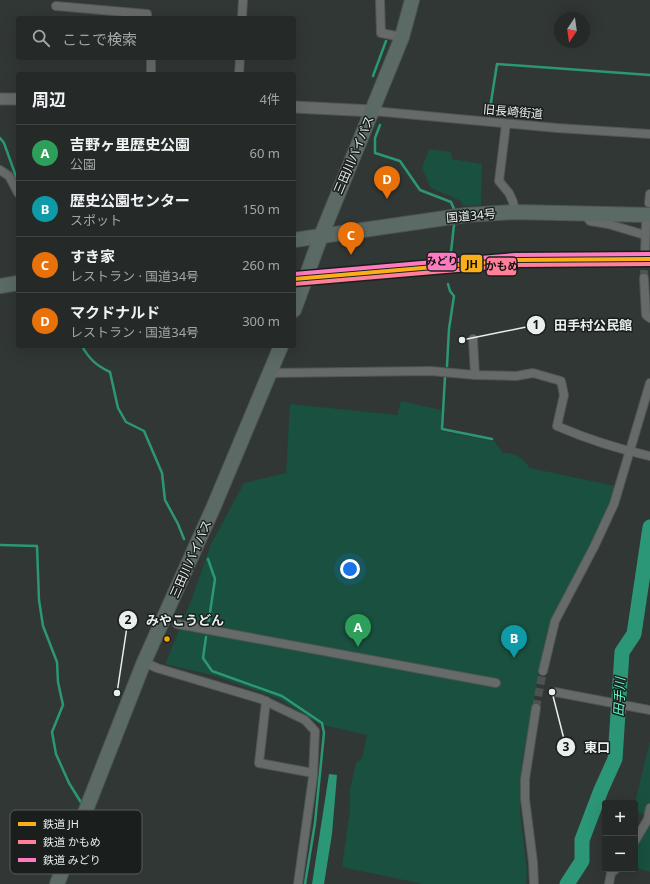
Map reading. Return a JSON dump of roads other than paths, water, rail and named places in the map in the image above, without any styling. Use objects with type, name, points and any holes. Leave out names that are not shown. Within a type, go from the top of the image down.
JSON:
[{"type":"highway","name":"三田川バイパス","points":[[296,305],[321,236],[402,37],[412,0]]},
{"type":"highway","name":"国道34号","points":[[296,240],[466,215],[515,212],[648,213]]},
{"type":"highway","points":[[0,286],[16,283]]},
{"type":"highway","name":"三田川バイパス","points":[[86,810],[144,662],[214,506],[280,348]]},
{"type":"highway","name":"三田川バイパス","points":[[57,884],[61,874]]},
{"type":"street","points":[[242,16],[243,0]]},
{"type":"street","points":[[380,0],[381,32],[402,37]]},
{"type":"street","points":[[56,6],[147,14],[148,16]]},
{"type":"street","points":[[151,60],[151,72]]},
{"type":"street","points":[[239,72],[240,60]]},
{"type":"street","points":[[0,99],[16,99]]},
{"type":"street","points":[[296,107],[373,110]]},
{"type":"street","name":"旧長崎街道","points":[[373,110],[506,124],[650,134]]},
{"type":"street","points":[[506,124],[499,181],[509,194],[513,202],[515,212]]},
{"type":"street","points":[[0,170],[9,176],[16,189]]},
{"type":"street","points":[[644,252],[650,194]]},
{"type":"street","points":[[584,212],[590,221],[608,224],[645,235]]},
{"type":"street","points":[[644,278],[646,315],[650,318]]},
{"type":"street","points":[[473,338],[475,375]]},
{"type":"street","points":[[271,373],[431,371],[475,375],[516,376],[533,373],[561,381],[564,396],[557,426],[581,436],[630,452],[650,456]]},
{"type":"street","points":[[543,671],[555,621],[594,547],[614,504],[650,383]]},
{"type":"street","points":[[177,624],[496,683]]},
{"type":"street","points":[[144,662],[157,668],[266,701],[305,720],[315,731],[313,773],[298,884]]},
{"type":"street","points":[[555,692],[650,710]]},
{"type":"street","points":[[266,701],[259,763],[313,773]]},
{"type":"street","points":[[534,884],[532,849],[525,799],[525,779],[536,708]]},
{"type":"street","points":[[638,837],[649,819],[650,808]]},
{"type":"street","points":[[609,884],[612,872]]},
{"type":"waterway","points":[[373,76],[386,41]]},
{"type":"waterway","points":[[489,115],[497,64],[650,75]]},
{"type":"waterway","points":[[380,125],[375,138],[375,153],[400,161],[420,190],[451,202],[454,209]]},
{"type":"waterway","points":[[0,138],[4,143],[16,176]]},
{"type":"waterway","points":[[450,261],[454,225]]},
{"type":"waterway","points":[[447,366],[449,329],[454,296],[450,291],[448,284]]},
{"type":"waterway","points":[[83,348],[94,362],[110,372],[118,408],[126,422],[144,431],[162,473],[165,500],[184,539]]},
{"type":"waterway","points":[[445,377],[442,429],[492,439]]},
{"type":"waterway","name":"田手川","points":[[567,884],[582,861],[582,840],[601,790],[615,759],[622,652],[634,634],[650,527]]},
{"type":"waterway","points":[[0,545],[37,546],[39,600],[43,626],[57,662],[58,682],[63,705],[52,732],[56,754],[69,783],[82,804]]},
{"type":"waterway","points":[[208,559],[215,579],[208,626]]},
{"type":"waterway","points":[[206,637],[203,658],[212,671],[282,696],[322,723],[324,733],[315,823],[305,884]]},
{"type":"tunnel","points":[[644,278],[645,253]]},
{"type":"tunnel","points":[[536,708],[543,671]]},
{"type":"rail line","name":"みどり","points":[[296,274],[515,255],[650,254]]},
{"type":"rail line","name":"JH","points":[[296,279],[515,260],[650,259]]},
{"type":"rail line","name":"かもめ","points":[[296,284],[515,265],[650,264]]},
{"type":"place","name":"マクドナルド","points":[[387,199]]},
{"type":"place","name":"すき家","points":[[351,255]]},
{"type":"place","name":"田手村公民館","points":[[462,340]]},
{"type":"place","name":"吉野ヶ里歴史公園","points":[[358,647]]},
{"type":"place","name":"歴史公園センター","points":[[514,658]]},
{"type":"place","name":"東口","points":[[552,692]]},
{"type":"place","name":"みやこうどん","points":[[117,693]]}]
